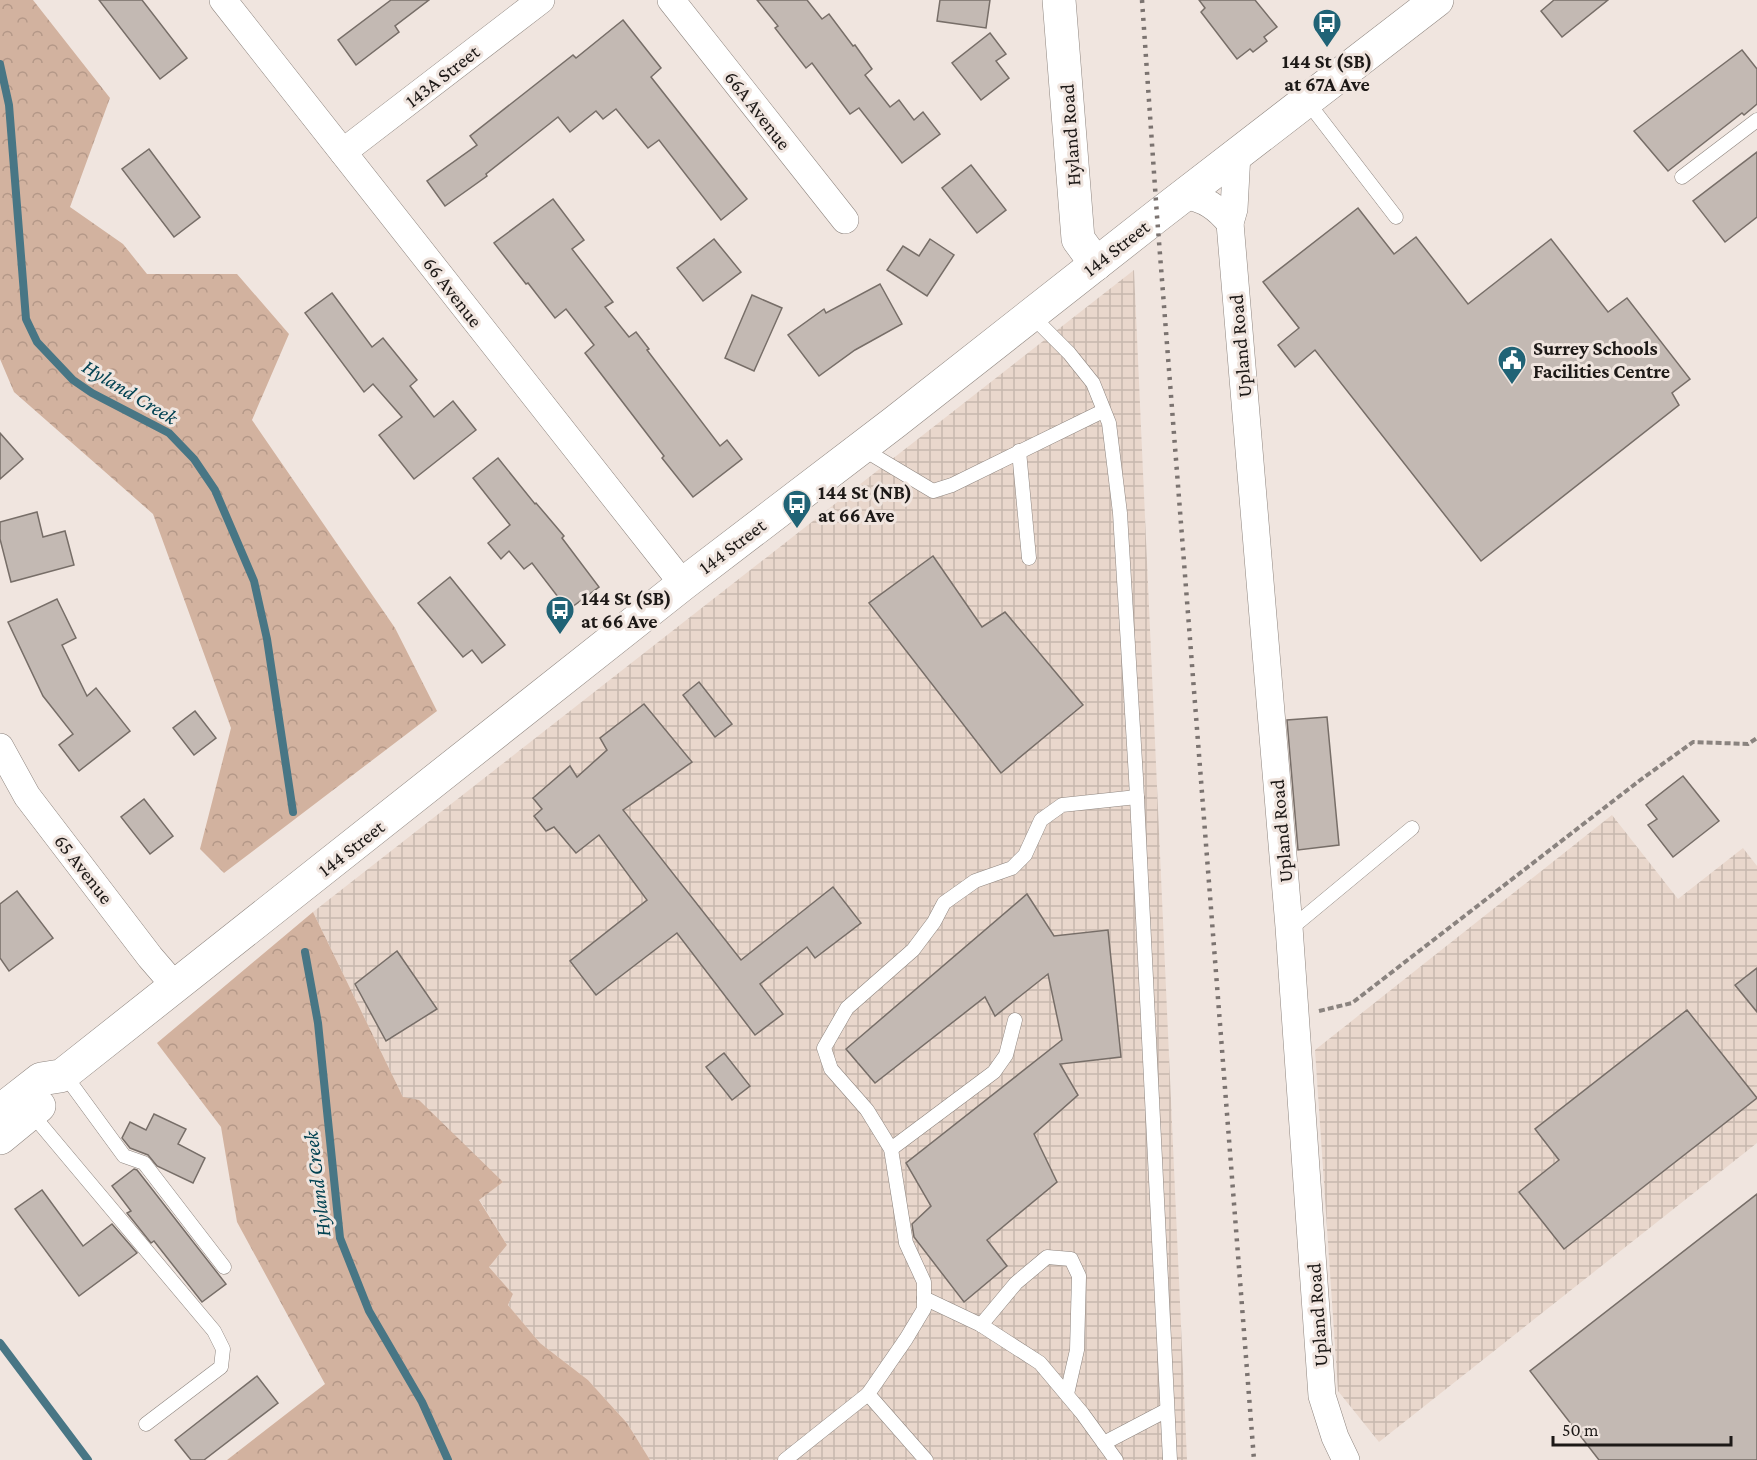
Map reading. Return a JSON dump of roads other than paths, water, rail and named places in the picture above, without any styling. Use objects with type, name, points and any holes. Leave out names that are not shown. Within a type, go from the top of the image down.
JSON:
[{"type":"main road","name":"Hyland Road","points":[[1059,0],[1078,238],[1095,264]]},
{"type":"main road","name":"144 Street","points":[[0,1138],[16,1112],[53,1095],[62,1075],[683,584],[1437,0]]},
{"type":"street","name":"66 Avenue","points":[[223,0],[683,584]]},
{"type":"street","name":"143A Street","points":[[343,152],[541,0]]},
{"type":"street","name":"66A Avenue","points":[[671,0],[845,220]]},
{"type":"street","name":"Upland Road","points":[[1237,153],[1234,209],[1230,223],[1289,930],[1322,1396],[1340,1449]]},
{"type":"street","points":[[1184,195],[1209,202],[1230,223]]},
{"type":"street","name":"65 Avenue","points":[[0,747],[27,796],[150,957],[175,986]]},
{"type":"lane","points":[[1306,100],[1396,217]]},
{"type":"lane","points":[[1682,177],[1757,120]]},
{"type":"lane","points":[[1031,315],[1069,353],[1093,383],[1108,423],[1120,513],[1137,797],[1170,1460]]},
{"type":"lane","points":[[861,448],[933,491],[952,485],[1104,411]]},
{"type":"lane","points":[[1019,451],[1029,558]]},
{"type":"lane","points":[[785,1460],[868,1394],[906,1340],[924,1309],[924,1282],[906,1243],[891,1149],[867,1110],[831,1069],[824,1048],[848,1008],[913,950],[934,922],[944,903],[975,881],[1012,868],[1025,855],[1041,820],[1062,805],[1137,797]]},
{"type":"lane","points":[[1289,930],[1412,828]]},
{"type":"lane","points":[[891,1149],[994,1072],[1006,1055],[1015,1020]]},
{"type":"lane","points":[[62,1075],[124,1156],[144,1163],[224,1267]]},
{"type":"lane","points":[[16,1112],[214,1331],[223,1349],[221,1366],[146,1424]]},
{"type":"lane","points":[[981,1324],[1016,1283],[1047,1257],[1071,1259],[1079,1276],[1077,1350],[1067,1394]]},
{"type":"lane","points":[[924,1298],[981,1324],[1040,1363],[1067,1394],[1116,1460]]},
{"type":"lane","points":[[868,1394],[926,1460]]},
{"type":"lane","points":[[1104,1443],[1167,1410]]},
{"type":"waterway","name":"Hyland Creek","points":[[0,64],[9,105],[26,319],[37,342],[73,380],[92,393],[169,433],[194,459],[215,490],[254,581],[267,639],[293,812]]},
{"type":"waterway","name":"Hyland Creek","points":[[305,952],[318,1023],[340,1238],[369,1311],[422,1402],[448,1460]]},
{"type":"waterway","points":[[0,1343],[88,1460]]},
{"type":"railway","points":[[1142,0],[1254,1460]]},
{"type":"place","name":"144 St (SB) at 67A Ave","points":[[1327,48]]},
{"type":"place","name":"Surrey Schools Facilities Centre","points":[[1512,386]]},
{"type":"place","name":"144 St (NB) at 66 Ave","points":[[797,530]]},
{"type":"place","name":"144 St (SB) at 66 Ave","points":[[560,636]]}]
